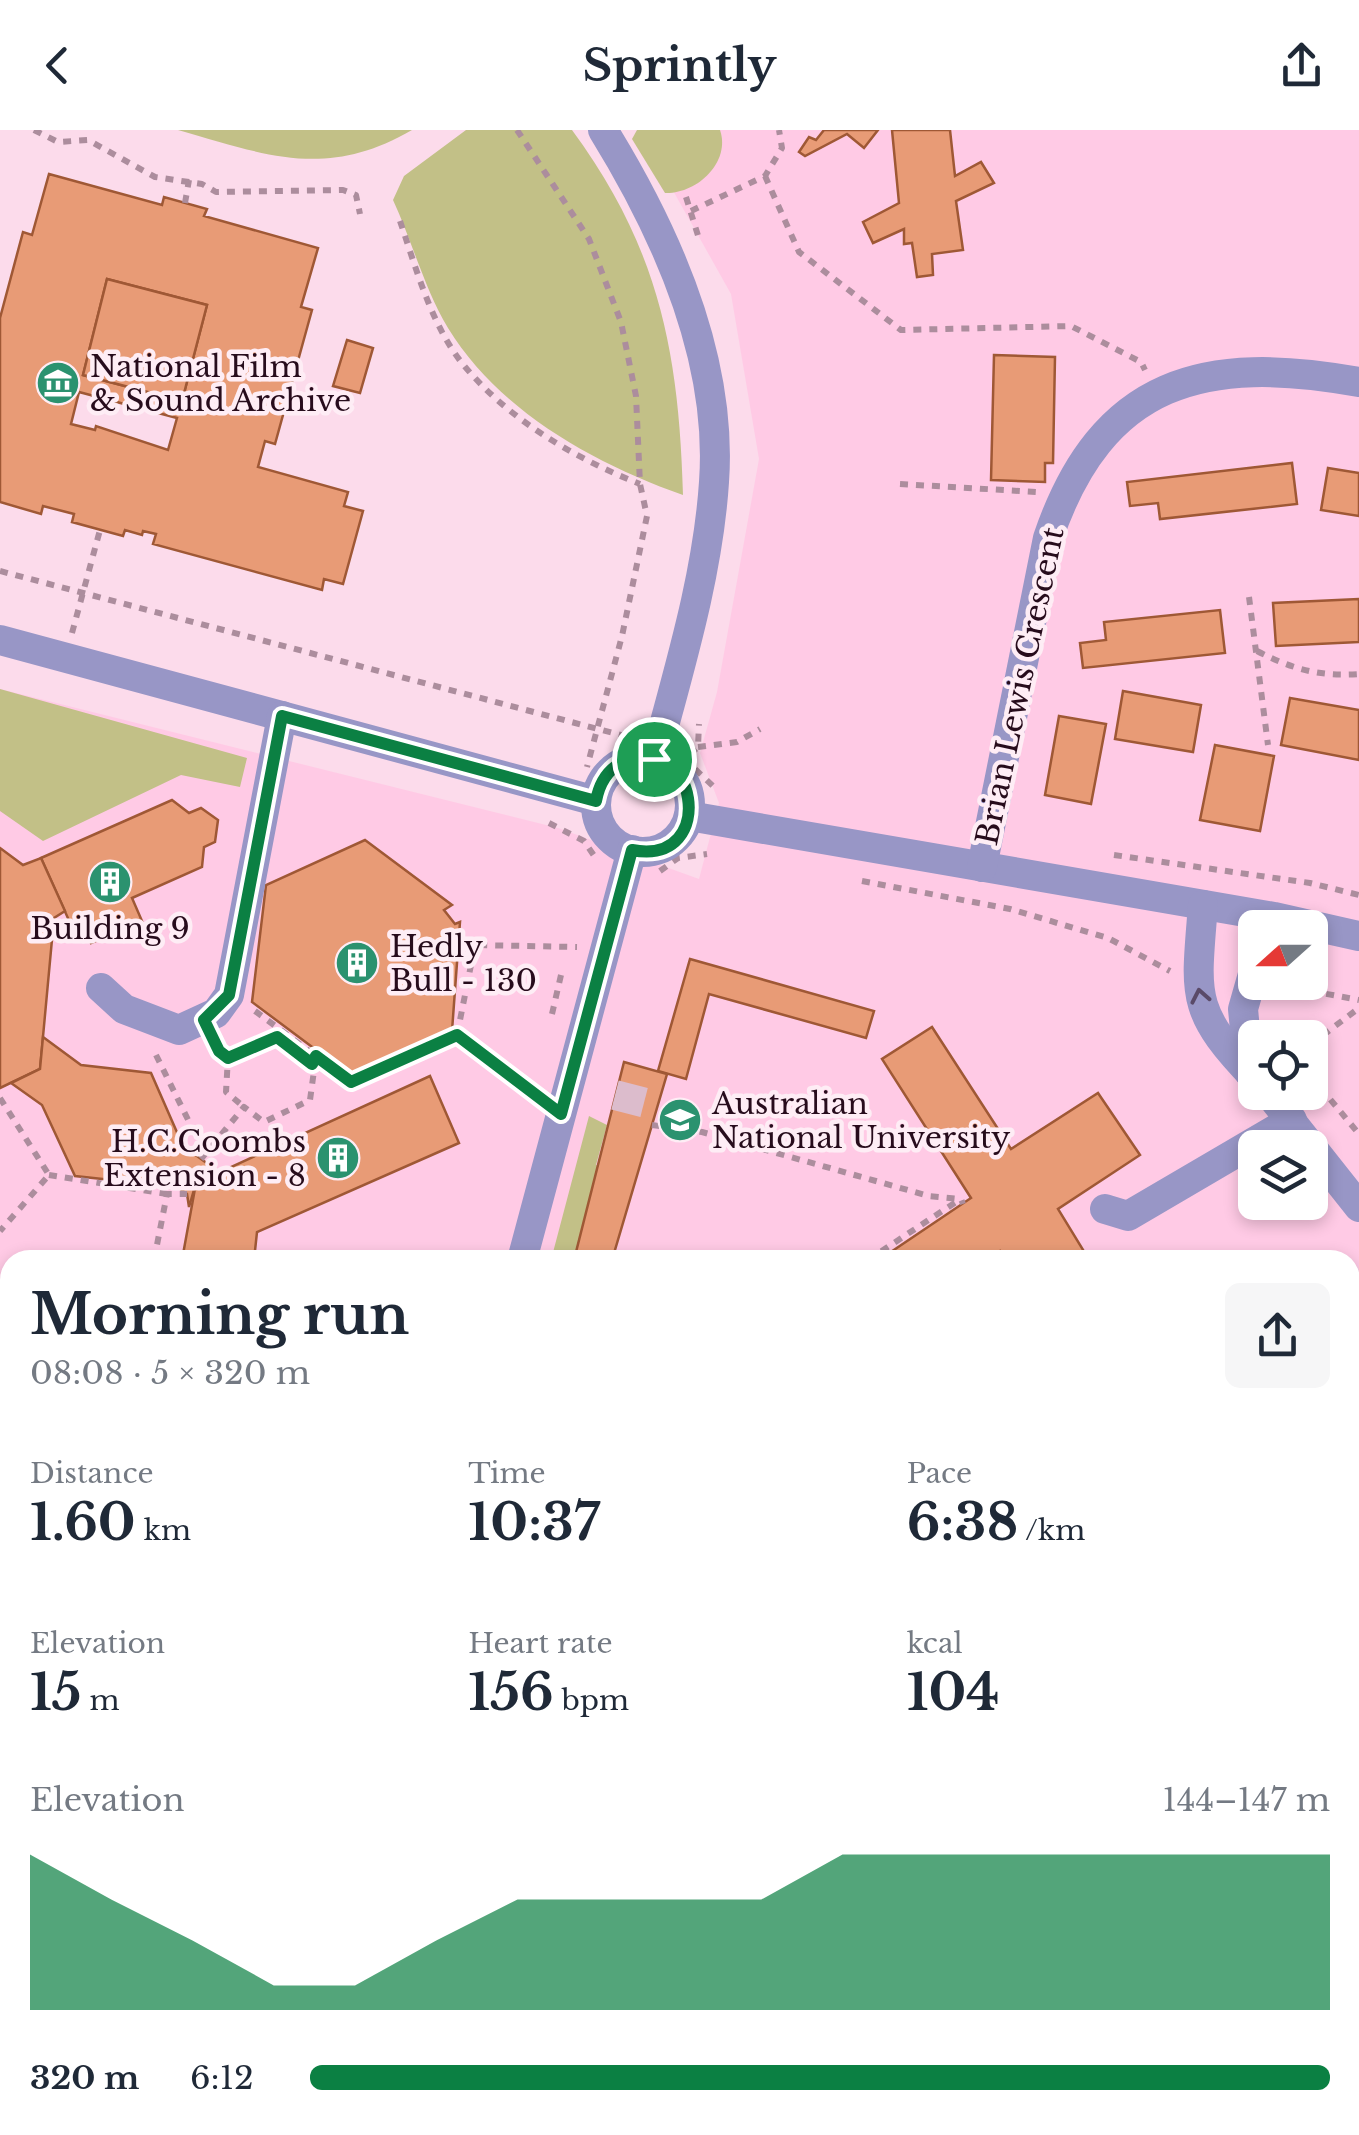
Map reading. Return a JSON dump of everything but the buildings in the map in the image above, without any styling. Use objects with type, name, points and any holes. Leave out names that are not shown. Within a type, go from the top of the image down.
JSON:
[{"type":"street","points":[[603,130],[652,213],[672,260],[686,301],[710,409],[715,478],[710,530],[654,759]]},
{"type":"street","name":"Brian Lewis Crescent","points":[[982,867],[1038,584],[1063,494],[1086,453],[1118,417],[1158,393],[1197,377],[1262,371],[1359,382]]},
{"type":"street","points":[[0,640],[596,801]]},
{"type":"street","points":[[101,988],[134,1012],[179,1030],[204,1020],[229,995],[282,716]]},
{"type":"street","points":[[654,759],[682,777],[690,800],[689,816],[671,844],[648,852],[632,850],[605,832],[596,801],[612,769],[628,760],[654,759]]},
{"type":"street","points":[[689,816],[1238,914]]},
{"type":"street","points":[[524,1250],[547,1111],[632,850]]},
{"type":"street","points":[[1203,905],[1197,983],[1201,1008],[1238,1056]]},
{"type":"street","points":[[1328,931],[1359,936]]},
{"type":"street","points":[[1283,1110],[1359,1208]]},
{"type":"street","points":[[1105,1209],[1128,1216],[1292,1120]]},
{"type":"path","points":[[34,130],[58,142],[88,140],[155,176],[189,180],[216,192],[343,190],[356,196],[360,214]]},
{"type":"path","points":[[0,571],[594,728],[637,568],[646,516],[640,484],[636,396],[621,322],[589,239],[517,130]]},
{"type":"path","points":[[691,211],[765,176],[782,148],[779,130]]},
{"type":"path","points":[[765,176],[799,252],[901,330],[1071,326],[1141,362],[1158,393]]},
{"type":"path","points":[[185,202],[189,180]]},
{"type":"path","points":[[400,222],[427,300],[461,362],[556,445],[640,484]]},
{"type":"path","points":[[900,484],[1063,494]]},
{"type":"path","points":[[66,658],[100,530]]},
{"type":"path","points":[[1248,597],[1268,745]]},
{"type":"path","points":[[1256,651],[1290,668],[1327,676],[1359,674]]},
{"type":"path","points":[[698,747],[738,742],[760,728]]},
{"type":"path","points":[[690,754],[707,783],[726,796]]},
{"type":"path","points":[[535,816],[584,842],[599,865]]},
{"type":"path","points":[[653,878],[678,858],[712,854]]},
{"type":"path","points":[[860,880],[1010,909],[1108,938],[1173,972]]},
{"type":"path","points":[[457,1035],[475,945],[586,948],[581,961],[561,975],[548,1034]]},
{"type":"path","points":[[1328,995],[1359,1000]]},
{"type":"path","points":[[250,1007],[314,1060]]},
{"type":"path","points":[[1328,1031],[1359,1008]]},
{"type":"path","points":[[134,1012],[203,1156],[244,1107]]},
{"type":"path","points":[[204,1020],[219,1051],[228,1058]]},
{"type":"path","points":[[228,1058],[277,1037],[351,1082],[457,1035]]},
{"type":"path","points":[[457,1035],[535,1092],[547,1111]]},
{"type":"path","points":[[228,1058],[226,1092],[264,1122],[310,1100],[314,1060]]},
{"type":"path","points":[[540,1073],[535,1092],[547,1111]]},
{"type":"path","points":[[1328,1097],[1359,1133]]},
{"type":"path","points":[[0,1098],[49,1175],[186,1194]]},
{"type":"path","points":[[652,1126],[702,1132],[928,1196],[962,1201],[884,1250]]},
{"type":"path","points":[[0,1231],[49,1175]]},
{"type":"path","points":[[156,1250],[167,1194]]},
{"type":"shaded area","points":[[178,130],[412,130],[352,155],[323,159],[268,154]]},
{"type":"shaded area","points":[[466,130],[572,130],[602,174],[644,260],[659,303],[676,394],[683,495],[615,467],[551,431],[494,385],[448,328],[393,200],[404,176]]},
{"type":"shaded area","points":[[637,130],[720,130],[721,153],[709,174],[699,182],[665,193],[632,139]]},
{"type":"shaded area","name":"Australian National University","points":[[639,130],[1359,130],[1359,1250],[0,1250],[0,689],[558,828],[699,879],[719,803],[700,753],[717,692],[759,459],[731,294]]},
{"type":"shaded area","points":[[0,689],[247,758],[240,787],[181,775],[43,841],[0,811]]},
{"type":"shaded area","points":[[589,1116],[607,1125],[596,1165],[600,1166],[577,1250],[554,1250]]},
{"type":"tunnel","points":[[615,1095],[658,1106]]},
{"type":"place","name":"National Film & Sound Archive","points":[[58,383]]},
{"type":"place","name":"Building 9","points":[[110,882]]},
{"type":"place","name":"Hedly Bull - 130","points":[[357,963]]},
{"type":"place","name":"Australian National University","points":[[680,1120]]},
{"type":"place","name":"H.C.Coombs Extension - 8","points":[[338,1158]]},
{"type":"route","points":[[282,716],[596,801],[601,784],[612,769],[628,760],[654,759],[682,777],[690,800],[689,816],[671,844],[648,852],[632,850],[561,1114],[457,1035],[351,1082],[316,1056],[312,1064],[277,1037],[228,1058],[219,1051],[204,1020],[216,1013],[229,995],[282,716]]}]
